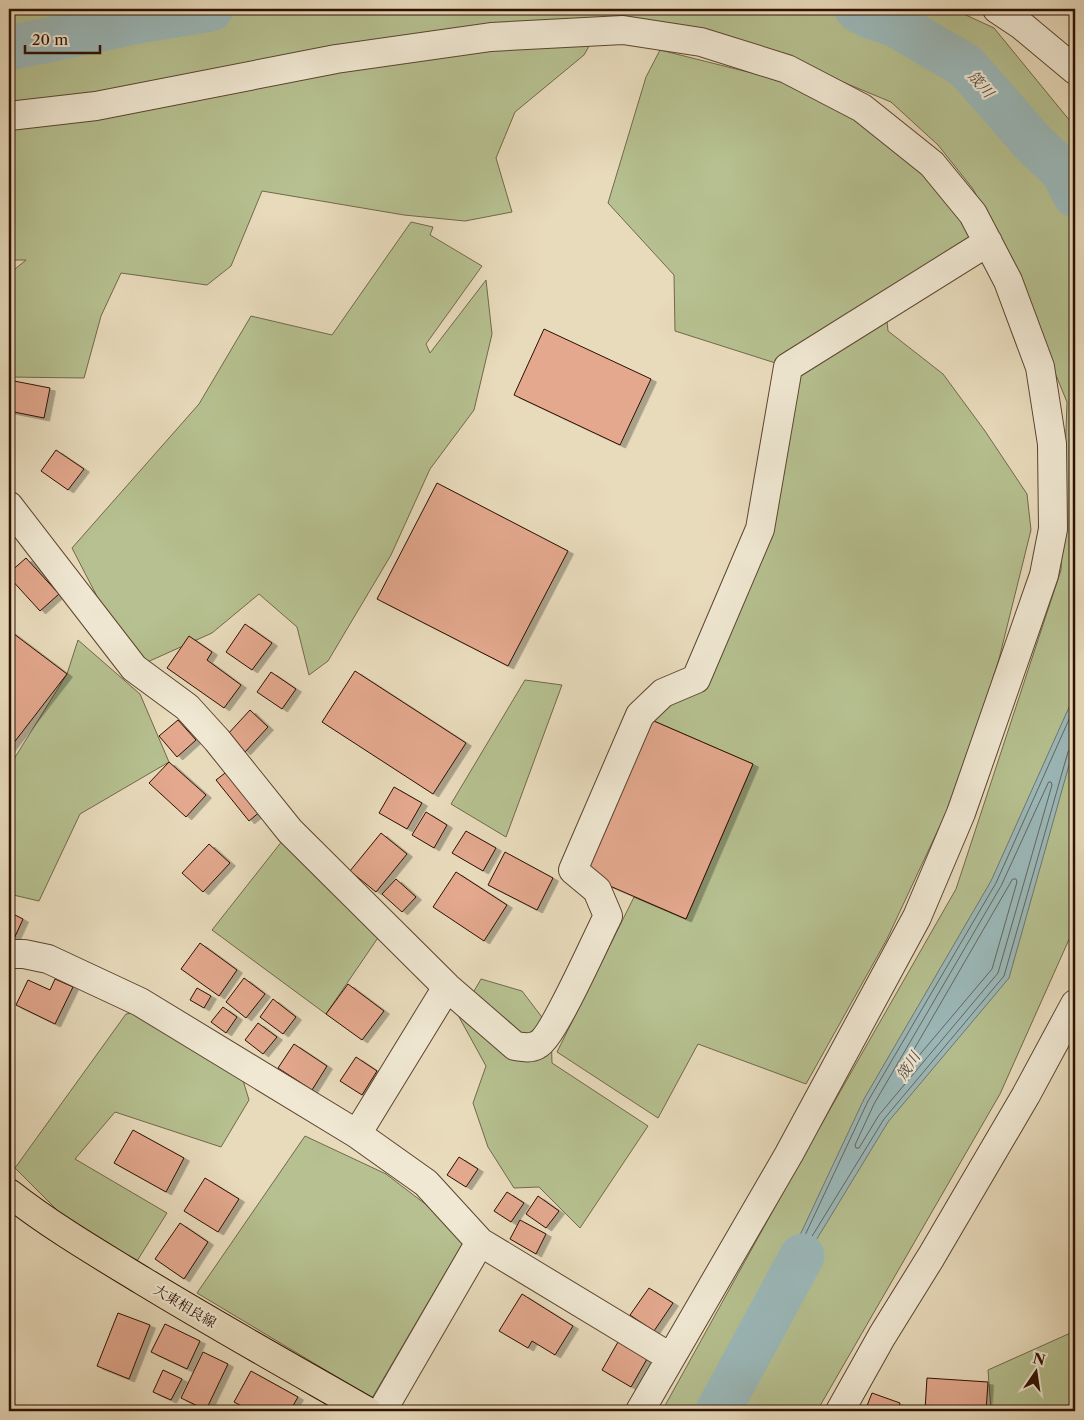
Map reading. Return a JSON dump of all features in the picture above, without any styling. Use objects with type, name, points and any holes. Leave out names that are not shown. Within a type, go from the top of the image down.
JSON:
[{"type":"main road","name":"大東相良線","points":[[10,1197],[206,1320],[367,1411]]},
{"type":"street","points":[[997,9],[1020,25],[1075,70]]},
{"type":"street","points":[[9,116],[96,106],[336,59],[491,37],[623,30],[701,42],[788,69],[862,108],[932,164],[973,214],[1008,281],[1040,367],[1052,444],[1053,529],[1044,575],[961,813],[917,917],[789,1154],[640,1411]]},
{"type":"street","points":[[9,506],[134,668],[187,707],[217,740],[290,831],[447,987],[515,1046],[527,1048],[539,1045],[559,1016],[608,916],[597,890],[573,870],[640,715],[663,693],[696,679],[760,528],[788,367],[988,242]]},
{"type":"street","points":[[9,954],[24,954],[48,959],[140,1002],[357,1134],[426,1183],[480,1242],[670,1357]]},
{"type":"street","points":[[357,1134],[447,987]]},
{"type":"street","points":[[840,1411],[882,1336],[1026,1096],[1075,1004]]},
{"type":"street","points":[[382,1411],[480,1242]]},
{"type":"green space","points":[[9,9],[953,9],[994,28],[1075,127],[1075,926],[1000,1094],[817,1411],[662,1411],[801,1160],[956,889],[1061,570],[1067,402],[1000,239],[973,189],[938,145],[891,102],[768,51],[597,32],[584,55],[515,112],[496,158],[512,212],[465,221],[404,215],[262,191],[231,266],[207,285],[121,273],[101,316],[84,378],[9,377],[9,274],[26,260],[9,260]]},
{"type":"green space","points":[[660,50],[836,94],[936,170],[969,233],[969,243],[884,292],[888,331],[943,374],[985,431],[1027,494],[1031,530],[999,659],[959,785],[887,939],[806,1084],[698,1044],[658,1118],[557,1052],[634,897],[686,919],[753,764],[654,721],[696,679],[754,541],[788,367],[675,331],[674,275],[608,203],[646,77]]},
{"type":"green space","points":[[411,222],[433,227],[430,235],[482,266],[426,344],[430,353],[486,280],[492,334],[474,410],[430,469],[391,555],[328,661],[309,675],[297,627],[259,594],[212,633],[134,668],[72,548],[199,404],[251,316],[332,335]]},
{"type":"green space","points":[[78,640],[140,694],[169,762],[80,814],[39,901],[9,894],[9,767],[67,674]]},
{"type":"green space","points":[[525,680],[562,685],[506,837],[451,804]]},
{"type":"green space","points":[[290,831],[386,926],[326,1014],[212,930]]},
{"type":"green space","points":[[481,979],[522,991],[551,1029],[552,1063],[648,1126],[580,1228],[539,1187],[514,1188],[488,1147],[473,1103],[486,1066],[459,1017]]},
{"type":"green space","points":[[139,1012],[242,1077],[249,1100],[221,1147],[115,1112],[75,1159],[167,1213],[137,1261],[58,1211],[15,1168],[126,1014]]},
{"type":"green space","points":[[305,1136],[386,1174],[441,1216],[464,1241],[372,1398],[197,1293]]},
{"type":"green space","points":[[1075,1331],[1075,1411],[991,1411],[988,1370]]},
{"type":"water","points":[[1075,694],[1075,744],[1009,978],[888,1122],[773,1311],[792,1252],[864,1099],[991,881]]},
{"type":"building","points":[[544,329],[651,379],[620,445],[514,395]]},
{"type":"building","points":[[9,380],[50,388],[44,418],[9,411]]},
{"type":"building","points":[[56,450],[84,469],[68,490],[41,471]]},
{"type":"building","points":[[437,483],[568,551],[508,666],[377,599]]},
{"type":"building","points":[[26,558],[59,594],[40,611],[9,577],[9,573]]},
{"type":"building","points":[[245,624],[272,643],[252,670],[226,652]]},
{"type":"building","points":[[9,632],[67,674],[9,749]]},
{"type":"building","points":[[189,636],[212,652],[207,660],[241,685],[224,708],[167,668]]},
{"type":"building","points":[[355,671],[466,743],[433,794],[322,722]]},
{"type":"building","points":[[271,672],[296,689],[282,709],[257,692]]},
{"type":"building","points":[[250,710],[268,727],[245,752],[227,735]]},
{"type":"building","points":[[640,715],[753,764],[686,919],[573,870]]},
{"type":"building","points":[[178,720],[196,740],[177,757],[159,736]]},
{"type":"building","points":[[169,762],[206,795],[186,817],[149,783]]},
{"type":"building","points":[[229,770],[262,810],[249,821],[216,780]]},
{"type":"building","points":[[394,787],[422,803],[407,829],[379,813]]},
{"type":"building","points":[[426,812],[447,825],[434,848],[412,835]]},
{"type":"building","points":[[466,831],[496,848],[483,871],[452,853]]},
{"type":"building","points":[[381,833],[407,854],[376,892],[350,871]]},
{"type":"building","points":[[209,844],[230,863],[203,892],[182,873]]},
{"type":"building","points":[[505,852],[553,878],[537,910],[488,885]]},
{"type":"building","points":[[456,872],[507,905],[484,941],[433,907]]},
{"type":"building","points":[[396,879],[416,897],[402,912],[382,894]]},
{"type":"building","points":[[9,912],[23,919],[13,941],[9,939]]},
{"type":"building","points":[[200,943],[237,970],[219,996],[181,969]]},
{"type":"building","points":[[244,978],[265,994],[246,1018],[226,1002]]},
{"type":"building","points":[[55,979],[73,987],[55,1024],[16,1005],[28,980],[50,990]]},
{"type":"building","points":[[348,984],[384,1011],[362,1040],[326,1014]]},
{"type":"building","points":[[197,988],[211,996],[204,1008],[190,1000]]},
{"type":"building","points":[[273,999],[296,1017],[283,1034],[260,1017]]},
{"type":"building","points":[[223,1007],[237,1017],[226,1033],[211,1022]]},
{"type":"building","points":[[258,1023],[277,1037],[263,1054],[245,1040]]},
{"type":"building","points":[[294,1044],[327,1066],[312,1090],[278,1068]]},
{"type":"building","points":[[356,1057],[377,1071],[362,1095],[340,1081]]},
{"type":"building","points":[[133,1130],[184,1158],[166,1192],[114,1163]]},
{"type":"building","points":[[459,1157],[478,1169],[466,1187],[447,1175]]},
{"type":"building","points":[[205,1178],[239,1199],[218,1232],[184,1211]]},
{"type":"building","points":[[507,1192],[524,1203],[511,1222],[494,1211]]},
{"type":"building","points":[[538,1196],[559,1211],[546,1228],[526,1214]]},
{"type":"building","points":[[520,1220],[546,1234],[536,1254],[510,1239]]},
{"type":"building","points":[[180,1223],[208,1242],[184,1279],[155,1259]]},
{"type":"building","points":[[649,1288],[673,1303],[654,1331],[630,1315]]},
{"type":"building","points":[[522,1294],[573,1326],[555,1355],[532,1341],[528,1348],[499,1331]]},
{"type":"building","points":[[118,1313],[150,1325],[129,1379],[97,1366]]},
{"type":"building","points":[[165,1324],[200,1341],[187,1369],[151,1352]]},
{"type":"building","points":[[618,1342],[647,1359],[631,1387],[602,1370]]},
{"type":"building","points":[[203,1352],[228,1364],[206,1410],[181,1398]]},
{"type":"building","points":[[163,1370],[182,1379],[171,1400],[153,1392]]},
{"type":"building","points":[[251,1371],[298,1397],[290,1411],[251,1411],[234,1402]]},
{"type":"building","points":[[927,1378],[988,1382],[986,1411],[925,1410]]},
{"type":"building","points":[[872,1393],[900,1403],[897,1411],[865,1411]]},
{"type":"waterway","name":"筬川","points":[[9,48],[139,21],[211,9]]},
{"type":"waterway","name":"筬川","points":[[857,9],[869,16],[896,25],[966,66],[1034,144],[1063,171],[1075,195]]},
{"type":"waterway","name":"筬川","points":[[718,1411],[802,1256]]}]
